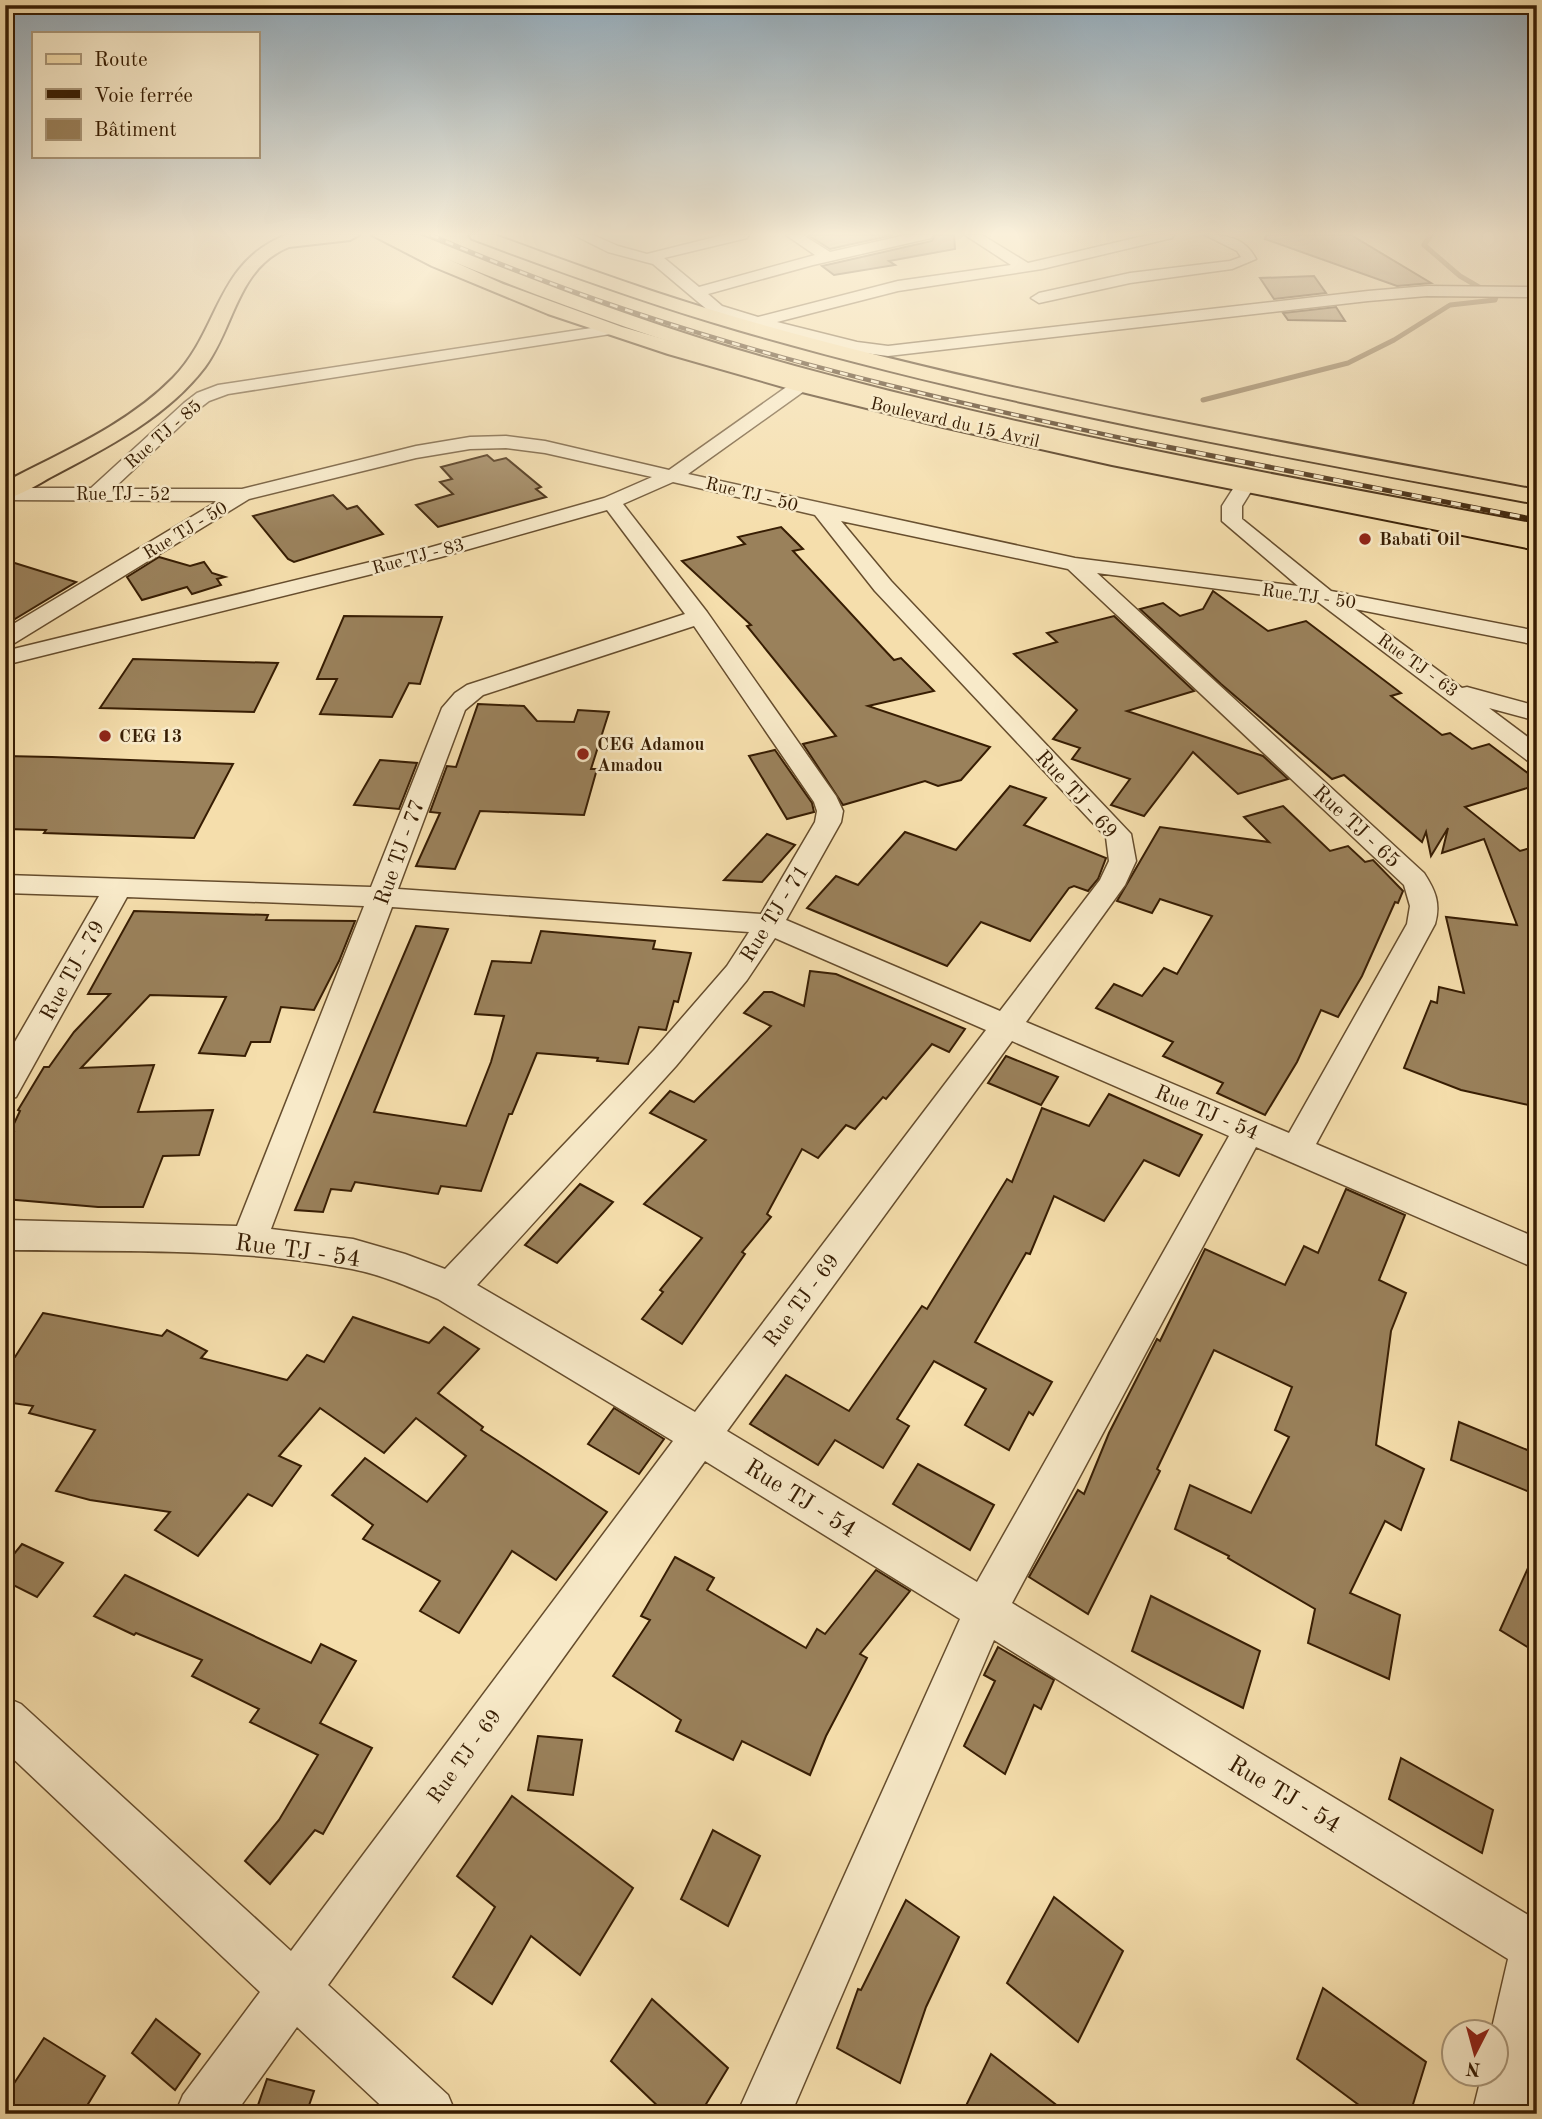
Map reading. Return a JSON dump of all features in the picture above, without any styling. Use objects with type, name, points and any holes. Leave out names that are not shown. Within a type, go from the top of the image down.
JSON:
[{"type":"main road","points":[[5,493],[129,424],[165,397],[198,361],[210,334]]},
{"type":"main road","name":"Boulevard du 15 Avril","points":[[624,334],[801,385],[945,421],[1245,485],[1537,542]]},
{"type":"main road","name":"Boulevard du 15 Avril","points":[[669,334],[814,377],[957,414],[1537,532]]},
{"type":"main road","name":"Boulevard du 15 Avril","points":[[740,334],[855,367],[1148,435],[1537,510]]},
{"type":"main road","name":"Boulevard du 15 Avril","points":[[781,334],[891,364],[1120,416],[1537,497]]},
{"type":"main road","points":[[5,471],[108,415],[137,396],[155,377]]},
{"type":"street","name":"Rue TJ - 85","points":[[96,494],[190,407],[203,397],[224,389],[586,334]]},
{"type":"street","points":[[805,334],[857,347],[888,351],[967,334]]},
{"type":"street","name":"Rue TJ - 83","points":[[5,659],[434,553],[611,502],[674,475],[801,385]]},
{"type":"street","name":"Rue TJ - 50","points":[[5,639],[242,495],[404,455],[470,443],[506,442],[545,447],[822,511],[1075,564],[1323,596],[1537,638]]},
{"type":"street","name":"Rue TJ - 63","points":[[1245,485],[1232,506],[1231,521],[1323,596],[1537,756]]},
{"type":"street","name":"Rue TJ - 52","points":[[5,493],[242,495]]},
{"type":"street","name":"Rue TJ - 71","points":[[451,1289],[665,1058],[737,973],[769,924],[828,822],[830,811],[827,802],[699,617],[611,502]]},
{"type":"street","name":"Rue TJ - 69","points":[[202,2114],[699,1436],[1111,885],[1121,867],[1125,852],[1118,834],[884,586],[822,511]]},
{"type":"street","name":"Rue TJ - 65","points":[[1075,564],[1414,879],[1424,894],[1425,911],[1421,924],[1296,1150]]},
{"type":"street","name":"Rue TJ - 77","points":[[249,1241],[383,897],[446,726],[463,698],[498,683],[699,617]]},
{"type":"street","points":[[1452,690],[1537,714]]},
{"type":"street","name":"Rue TJ - 54","points":[[5,884],[383,897],[769,924],[1537,1254]]},
{"type":"street","name":"Rue TJ - 79","points":[[5,1088],[118,888]]},
{"type":"street","points":[[764,2114],[985,1611],[1249,1129]]},
{"type":"street","name":"Rue TJ - 54","points":[[5,1235],[249,1241],[353,1254],[405,1269],[451,1289],[699,1436],[1536,1944]]},
{"type":"street","points":[[5,1720],[429,2114]]},
{"type":"street","points":[[1499,2114],[1536,1944]]},
{"type":"building","points":[[487,455],[494,461],[506,458],[541,487],[536,489],[546,497],[438,527],[416,505],[453,494],[440,482],[452,479],[441,467]]},
{"type":"building","points":[[333,495],[347,509],[357,506],[383,534],[294,562],[288,559],[253,516]]},
{"type":"building","points":[[781,527],[803,549],[793,551],[878,643],[894,660],[901,658],[934,691],[868,706],[990,747],[961,780],[938,786],[925,781],[843,805],[803,744],[836,736],[747,626],[751,625],[682,561],[745,544],[738,537]]},
{"type":"building","points":[[159,557],[190,566],[204,562],[212,573],[225,577],[217,579],[221,585],[192,594],[187,587],[142,600],[127,577]]},
{"type":"building","points":[[5,560],[76,582],[5,625]]},
{"type":"building","points":[[1213,591],[1268,631],[1306,621],[1401,693],[1391,696],[1442,735],[1450,733],[1472,749],[1489,744],[1537,780],[1537,785],[1465,807],[1520,851],[1537,846],[1537,1107],[1461,1090],[1404,1068],[1431,1001],[1437,1003],[1439,987],[1464,993],[1446,917],[1517,925],[1484,839],[1442,853],[1448,828],[1431,856],[1426,832],[1422,842],[1344,775],[1332,779],[1221,684],[1140,609],[1163,603],[1180,616],[1203,609]]},
{"type":"building","points":[[344,616],[442,617],[420,684],[409,683],[392,717],[320,714],[337,679],[317,679]]},
{"type":"building","points":[[1114,616],[1194,691],[1127,711],[1263,756],[1288,779],[1238,794],[1193,752],[1144,816],[1111,805],[1130,779],[1072,759],[1080,748],[1053,739],[1077,710],[1014,654],[1057,642],[1047,633]]},
{"type":"building","points":[[133,659],[278,663],[254,712],[100,708]]},
{"type":"building","points":[[478,704],[524,706],[537,721],[574,722],[578,710],[609,712],[591,769],[597,769],[584,815],[480,811],[455,869],[416,866],[440,813],[430,812],[447,766],[456,767]]},
{"type":"building","points":[[775,750],[812,803],[814,812],[787,819],[749,756]]},
{"type":"building","points":[[5,756],[233,764],[194,838],[44,833],[46,830],[5,829]]},
{"type":"building","points":[[380,760],[417,763],[399,809],[354,805]]},
{"type":"building","points":[[1010,786],[1046,798],[1024,825],[1106,858],[1098,879],[1088,891],[1074,886],[1069,888],[1030,941],[981,922],[947,966],[807,908],[836,876],[858,885],[905,832],[956,850]]},
{"type":"building","points":[[1283,806],[1330,851],[1348,846],[1365,862],[1373,860],[1403,891],[1398,903],[1395,902],[1362,976],[1338,1017],[1321,1010],[1297,1062],[1265,1115],[1217,1093],[1223,1083],[1163,1056],[1173,1042],[1096,1008],[1114,984],[1142,996],[1164,968],[1177,974],[1212,916],[1160,899],[1152,913],[1117,901],[1160,827],[1269,842],[1244,817]]},
{"type":"building","points":[[767,834],[795,845],[762,882],[724,880]]},
{"type":"building","points":[[134,911],[268,915],[266,920],[355,921],[339,961],[314,1010],[281,1007],[270,1042],[251,1042],[245,1056],[199,1053],[226,997],[150,995],[81,1068],[154,1065],[138,1112],[213,1110],[199,1155],[163,1156],[143,1207],[98,1207],[5,1199],[5,1147],[14,1132],[11,1130],[20,1111],[18,1110],[44,1067],[49,1067],[74,1032],[110,994],[88,994]]},
{"type":"building","points":[[416,926],[448,929],[374,1112],[466,1126],[491,1062],[504,1016],[475,1014],[492,961],[531,963],[541,931],[655,941],[653,949],[691,953],[678,1002],[674,1001],[666,1030],[639,1027],[628,1064],[597,1061],[598,1058],[537,1053],[512,1114],[509,1114],[481,1191],[441,1186],[438,1194],[355,1182],[351,1191],[331,1189],[323,1212],[295,1210]]},
{"type":"building","points":[[810,971],[836,974],[965,1029],[949,1052],[932,1044],[886,1099],[883,1097],[855,1129],[846,1125],[818,1158],[802,1149],[767,1214],[771,1217],[742,1252],[745,1254],[682,1344],[642,1319],[663,1292],[660,1290],[702,1238],[644,1204],[706,1140],[650,1113],[670,1091],[694,1102],[771,1026],[744,1013],[764,992],[772,992],[804,1006]]},
{"type":"building","points":[[1006,1056],[1058,1077],[1041,1105],[988,1083]]},
{"type":"building","points":[[1109,1094],[1202,1135],[1179,1176],[1144,1160],[1104,1221],[1054,1196],[1030,1254],[1026,1253],[975,1342],[1052,1382],[1033,1415],[1029,1412],[1009,1450],[965,1425],[986,1389],[934,1361],[897,1419],[909,1426],[883,1468],[835,1440],[818,1465],[750,1424],[786,1375],[849,1411],[922,1306],[927,1309],[1007,1179],[1012,1182],[1042,1108],[1089,1126]]},
{"type":"building","points":[[580,1184],[613,1202],[557,1263],[525,1245]]},
{"type":"building","points":[[1346,1189],[1405,1215],[1379,1280],[1406,1293],[1391,1331],[1376,1445],[1424,1469],[1401,1530],[1385,1521],[1350,1593],[1400,1615],[1389,1679],[1308,1643],[1315,1609],[1228,1558],[1229,1556],[1175,1529],[1190,1485],[1251,1513],[1289,1437],[1275,1430],[1292,1387],[1214,1350],[1157,1469],[1160,1471],[1088,1614],[1029,1577],[1078,1490],[1084,1494],[1109,1433],[1157,1339],[1160,1341],[1205,1249],[1285,1285],[1304,1246],[1318,1253]]},
{"type":"building","points":[[43,1313],[162,1336],[167,1330],[207,1351],[201,1358],[287,1380],[307,1355],[324,1362],[353,1317],[429,1343],[444,1327],[479,1349],[438,1393],[483,1427],[481,1430],[607,1512],[556,1580],[512,1551],[459,1633],[420,1611],[440,1581],[363,1539],[373,1525],[332,1495],[365,1458],[427,1502],[466,1456],[416,1418],[384,1453],[320,1408],[279,1456],[301,1466],[272,1506],[248,1494],[198,1556],[155,1530],[170,1512],[90,1500],[56,1491],[95,1430],[29,1413],[33,1406],[5,1402],[5,1355],[15,1357]]},
{"type":"building","points":[[614,1408],[664,1439],[639,1474],[588,1444]]},
{"type":"building","points":[[1459,1422],[1537,1454],[1537,1495],[1451,1460]]},
{"type":"building","points":[[918,1464],[994,1505],[970,1550],[893,1504]]},
{"type":"building","points":[[22,1544],[63,1563],[37,1597],[5,1581],[5,1565]]},
{"type":"building","points":[[1537,1548],[1537,1653],[1500,1630]]},
{"type":"building","points":[[675,1557],[714,1578],[707,1590],[806,1648],[817,1629],[825,1634],[876,1570],[910,1591],[860,1654],[867,1658],[826,1736],[810,1775],[742,1741],[733,1760],[676,1731],[681,1720],[613,1676],[650,1620],[641,1616]]},
{"type":"building","points":[[125,1575],[311,1663],[321,1644],[356,1661],[320,1723],[372,1748],[323,1834],[315,1830],[270,1884],[245,1861],[279,1820],[318,1755],[250,1722],[259,1709],[192,1676],[202,1660],[136,1633],[134,1635],[94,1616]]},
{"type":"building","points":[[1151,1596],[1260,1651],[1243,1708],[1132,1651]]},
{"type":"building","points":[[998,1647],[1054,1680],[1041,1709],[1034,1705],[1005,1774],[964,1746],[995,1681],[984,1675]]},
{"type":"building","points":[[538,1736],[582,1740],[573,1795],[528,1790]]},
{"type":"building","points":[[1401,1758],[1493,1810],[1482,1853],[1389,1799]]},
{"type":"building","points":[[512,1796],[633,1888],[580,1975],[531,1936],[492,2004],[453,1977],[495,1907],[457,1876]]},
{"type":"building","points":[[713,1830],[760,1856],[728,1926],[681,1899]]},
{"type":"building","points":[[1054,1897],[1123,1951],[1078,2042],[1007,1983]]},
{"type":"building","points":[[906,1900],[959,1937],[926,2007],[900,2083],[837,2048],[858,1989],[861,1990]]},
{"type":"building","points":[[1323,1988],[1426,2062],[1410,2114],[1371,2114],[1297,2059]]},
{"type":"building","points":[[652,1999],[728,2068],[700,2114],[666,2114],[611,2061]]},
{"type":"building","points":[[156,2019],[200,2054],[175,2090],[132,2053]]},
{"type":"building","points":[[44,2038],[105,2076],[82,2114],[5,2114],[5,2097]]},
{"type":"building","points":[[991,2054],[1068,2114],[962,2114]]},
{"type":"building","points":[[267,2079],[314,2091],[306,2114],[255,2114]]},
{"type":"waterway","points":[[1203,400],[1348,363],[1404,334]]},
{"type":"railway","points":[[703,334],[872,381],[1145,443]]},
{"type":"railway","points":[[1137,441],[1537,520]]},
{"type":"place","name":"Babati Oil","points":[[1365,539]]},
{"type":"place","name":"CEG 13","points":[[105,736]]},
{"type":"place","name":"CEG Adamou Amadou","points":[[583,754]]}]
